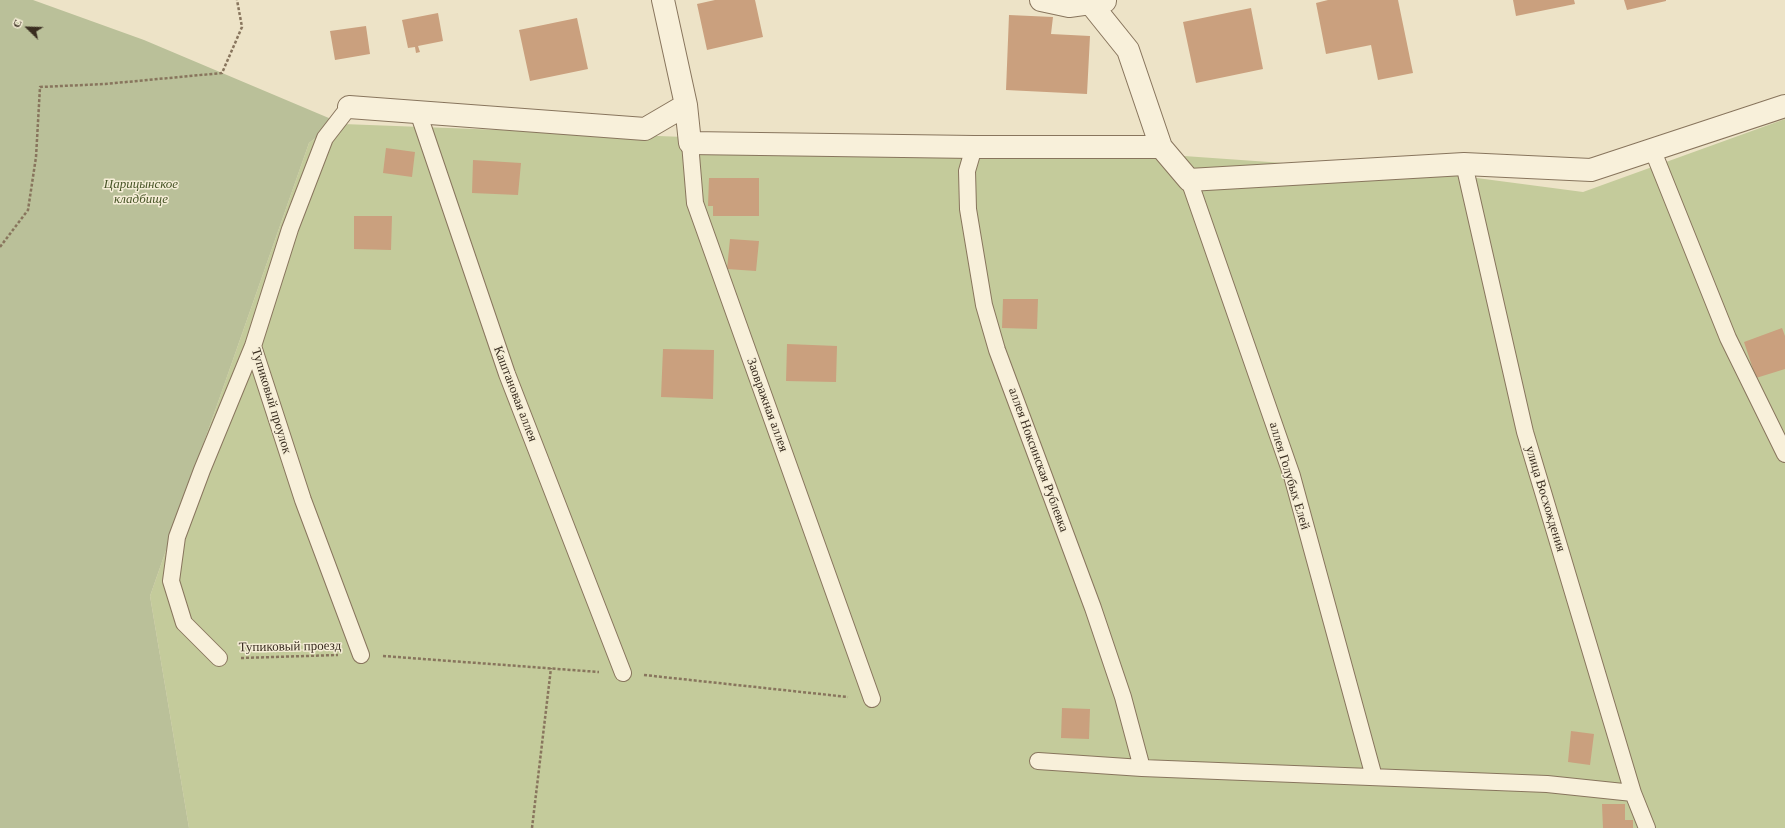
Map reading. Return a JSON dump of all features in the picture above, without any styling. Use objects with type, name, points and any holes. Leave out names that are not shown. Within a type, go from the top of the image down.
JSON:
[{"type":"street","name":"Заовражная аллея","points":[[663,0],[686,105],[690,143]]},
{"type":"street","points":[[1041,0],[1069,6],[1099,2],[1128,50],[1161,147],[1189,180],[1464,164],[1591,170],[1653,151],[1785,106]]},
{"type":"street","points":[[349,107],[645,129],[686,105]]},
{"type":"street","points":[[690,143],[974,147],[1161,147]]},
{"type":"lane","name":"Тупиковый проулок","points":[[349,107],[325,138],[290,229],[253,346],[303,500],[361,655]]},
{"type":"lane","name":"Каштановая аллея","points":[[418,112],[507,374],[623,673]]},
{"type":"lane","name":"Заовражная аллея","points":[[690,143],[695,202],[872,700]]},
{"type":"lane","name":"аллея Ноксинская Рублевка","points":[[974,147],[967,171],[968,209],[984,305],[997,350],[1093,608],[1123,697],[1142,768]]},
{"type":"lane","points":[[1653,151],[1728,338],[1785,454]]},
{"type":"lane","name":"улица Восхождения","points":[[1464,164],[1525,432],[1633,793],[1647,828]]},
{"type":"lane","name":"аллея Голубых Елей","points":[[1189,180],[1292,476],[1374,777]]},
{"type":"lane","points":[[219,658],[184,623],[171,581],[177,537],[202,470],[253,346]]},
{"type":"lane","points":[[1038,761],[1142,768],[1547,784],[1633,793]]},
{"type":"path","points":[[0,247],[28,210],[36,157],[40,87],[105,84],[222,73],[242,27],[237,0]]},
{"type":"path","name":"Тупиковый проезд","points":[[219,658],[361,655]]},
{"type":"path","points":[[532,828],[551,668]]},
{"type":"green space","name":"Царицынское кладбище","points":[[0,0],[33,0],[144,40],[343,124],[322,133],[309,143],[150,596],[189,828],[0,828]]},
{"type":"green space","points":[[1785,119],[1785,828],[189,828],[150,596],[309,143],[322,133],[343,124],[1184,156],[1454,175],[1583,192]]},
{"type":"building","points":[[715,0],[755,0],[763,37],[707,50],[697,4]]},
{"type":"building","points":[[1328,0],[1398,0],[1413,73],[1378,80],[1371,45],[1326,54],[1316,3]]},
{"type":"building","points":[[1513,0],[1574,0],[1575,4],[1516,16]]},
{"type":"building","points":[[1624,0],[1666,0],[1666,1],[1627,10]]},
{"type":"building","points":[[1251,8],[1263,69],[1196,83],[1183,22]]},
{"type":"building","points":[[438,13],[443,41],[418,46],[420,52],[416,53],[415,47],[408,48],[402,20]]},
{"type":"building","points":[[1009,15],[1053,17],[1051,34],[1090,36],[1087,94],[1006,90]]},
{"type":"building","points":[[577,18],[588,69],[530,81],[519,30]]},
{"type":"building","points":[[366,26],[370,54],[335,60],[330,31]]},
{"type":"building","points":[[386,148],[415,152],[412,177],[383,173]]},
{"type":"building","points":[[473,160],[521,163],[518,195],[472,193]]},
{"type":"building","points":[[709,178],[759,178],[759,216],[713,216],[713,206],[708,206]]},
{"type":"building","points":[[354,216],[392,216],[391,250],[354,249]]},
{"type":"building","points":[[730,239],[759,241],[756,271],[727,269]]},
{"type":"building","points":[[1003,299],[1038,299],[1037,329],[1002,328]]},
{"type":"building","points":[[1782,328],[1785,336],[1785,369],[1756,378],[1744,342]]},
{"type":"building","points":[[787,344],[837,346],[836,382],[786,381]]},
{"type":"building","points":[[663,349],[714,350],[713,399],[661,397]]},
{"type":"building","points":[[1062,708],[1090,709],[1089,739],[1061,738]]},
{"type":"building","points":[[1571,731],[1594,734],[1590,765],[1568,762]]},
{"type":"building","points":[[1602,804],[1625,804],[1625,820],[1633,820],[1633,828],[1603,828]]}]
